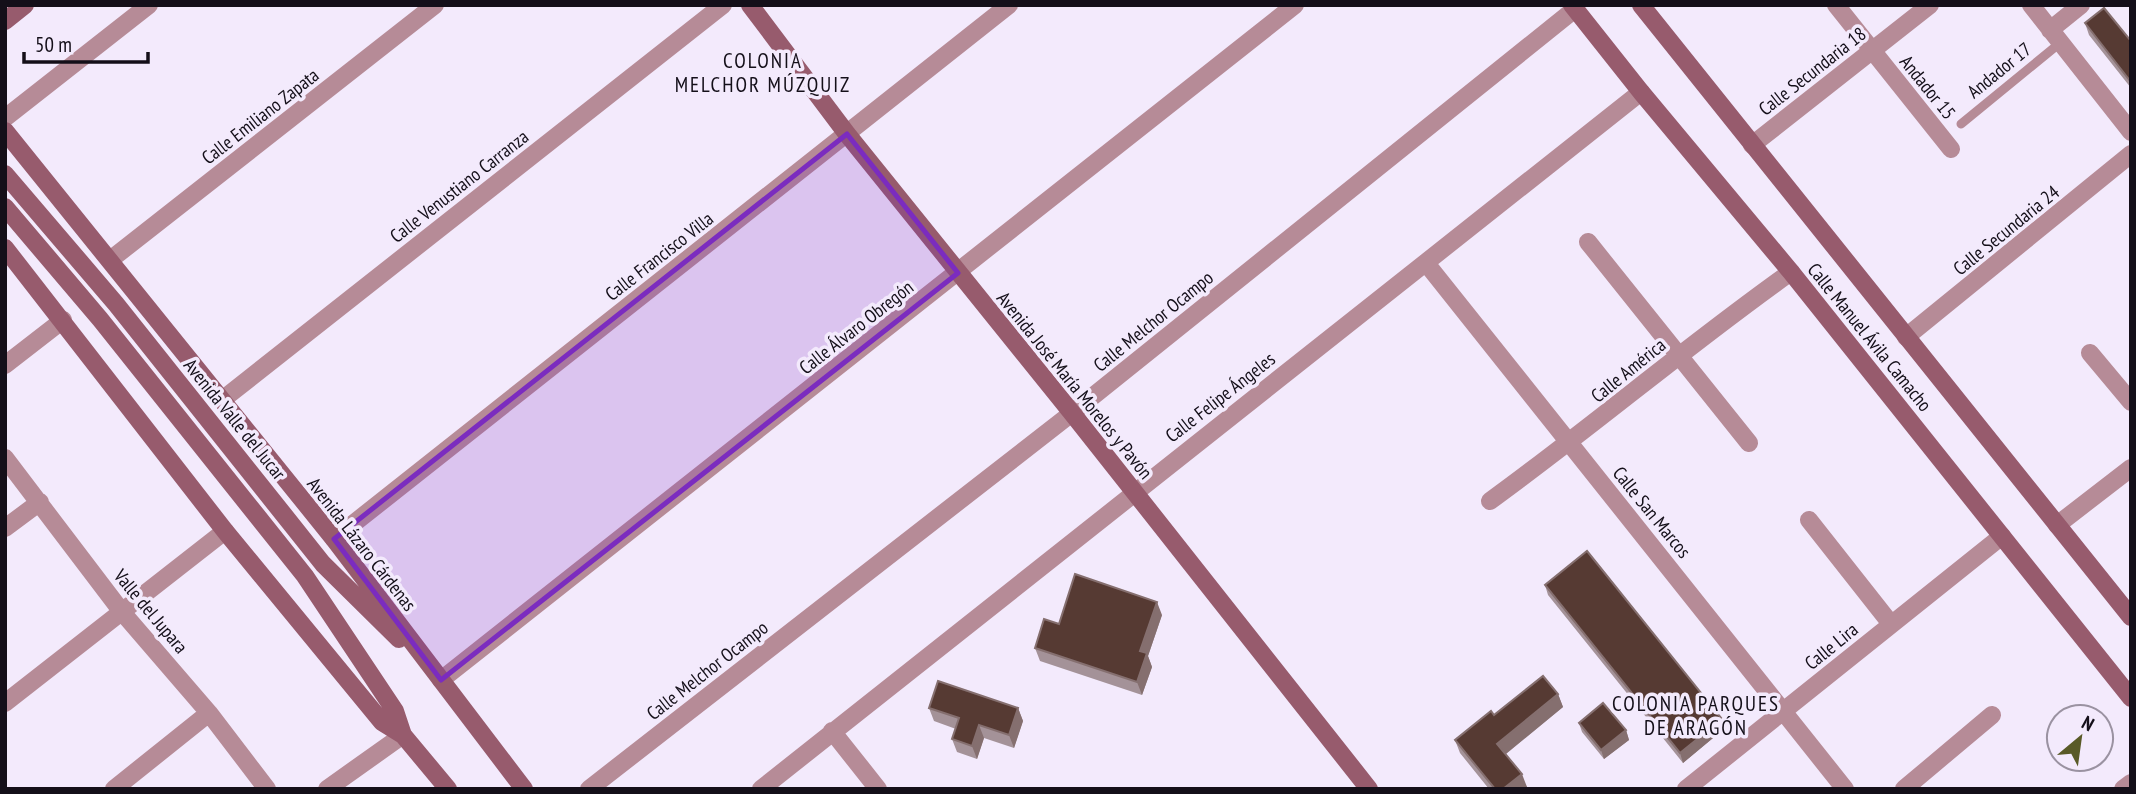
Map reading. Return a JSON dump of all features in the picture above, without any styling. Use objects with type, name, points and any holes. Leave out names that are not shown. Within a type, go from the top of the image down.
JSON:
[{"type":"street","points":[[5,21],[25,5]]},
{"type":"street","points":[[5,118],[149,5]]},
{"type":"street","name":"Calle Emiliano Zapata","points":[[110,260],[436,5]]},
{"type":"street","name":"Calle Venustiano Carranza","points":[[222,400],[723,5]]},
{"type":"street","name":"Avenida José María Morelos y Pavón","points":[[750,5],[847,134],[1369,789]]},
{"type":"street","name":"Calle Francisco Villa","points":[[334,539],[1009,5]]},
{"type":"street","name":"Calle Álvaro Obregón","points":[[442,680],[1294,5]]},
{"type":"street","name":"Calle Manuel Ávila Camacho","points":[[1641,5],[2131,617]]},
{"type":"street","name":"Andador 15","points":[[1836,5],[1951,149]]},
{"type":"street","name":"Calle Secundaria 18","points":[[1752,145],[1930,5]]},
{"type":"street","points":[[2031,5],[2131,132]]},
{"type":"street","points":[[2055,36],[2081,5]]},
{"type":"street","name":"Calle Manuel Ávila Camacho","points":[[1573,7],[1791,272],[2131,698]]},
{"type":"street","name":"Calle Melchor Ocampo","points":[[589,789],[1072,413],[1573,7]]},
{"type":"street","name":"Calle Felipe Ángeles","points":[[764,788],[832,731],[1641,92]]},
{"type":"street","name":"Avenida Lázaro Cárdenas","points":[[5,131],[334,539],[524,789]]},
{"type":"street","name":"Calle Secundaria 24","points":[[1906,337],[2131,154]]},
{"type":"street","name":"Avenida Valle del Jucar","points":[[5,174],[116,304],[323,564],[442,680]]},
{"type":"street","points":[[5,207],[117,340],[305,576],[395,711],[403,735]]},
{"type":"street","points":[[1588,242],[1749,443]]},
{"type":"street","points":[[5,248],[225,531],[382,722],[403,735],[448,789]]},
{"type":"street","name":"Calle San Marcos","points":[[1426,263],[1845,789]]},
{"type":"street","name":"Calle América","points":[[1490,500],[1569,444],[1678,356],[1791,272]]},
{"type":"street","points":[[5,365],[63,320]]},
{"type":"street","points":[[2090,353],[2131,402]]},
{"type":"street","name":"Valle del Jupara","points":[[5,458],[122,611],[209,713],[267,789]]},
{"type":"street","points":[[2057,525],[2131,468]]},
{"type":"street","points":[[5,528],[40,502]]},
{"type":"street","points":[[1809,520],[1891,624]]},
{"type":"street","points":[[5,703],[225,531]]},
{"type":"street","name":"Calle Lira","points":[[1686,789],[2003,536]]},
{"type":"street","points":[[114,789],[209,713]]},
{"type":"street","points":[[1903,789],[1992,715]]},
{"type":"street","points":[[832,731],[878,789]]},
{"type":"street","points":[[327,789],[403,735]]},
{"type":"street","points":[[2123,789],[2131,783]]},
{"type":"lane","name":"Andador 17","points":[[1961,124],[2055,36]]},
{"type":"highlighted area","points":[[847,134],[958,273],[441,680],[334,539]]},
{"type":"building","points":[[2104,8],[2131,41],[2131,82],[2085,23]]},
{"type":"building","points":[[1587,551],[1722,719],[1680,753],[1545,585]]},
{"type":"building","points":[[1075,574],[1157,602],[1140,651],[1147,653],[1137,682],[1035,648],[1044,619],[1059,624]]},
{"type":"building","points":[[1543,676],[1558,694],[1497,744],[1522,774],[1503,789],[1495,789],[1455,740],[1491,711],[1494,715]]},
{"type":"building","points":[[938,681],[1018,708],[1009,735],[979,725],[972,746],[952,739],[959,718],[929,708]]},
{"type":"building","points":[[1603,703],[1626,730],[1601,750],[1579,723]]},
{"type":"district","name":"COLONIA MELCHOR MÚZQUIZ","points":[[763,72]]},
{"type":"district","name":"COLONIA PARQUES DE ARAGÓN","points":[[1696,715]]}]
